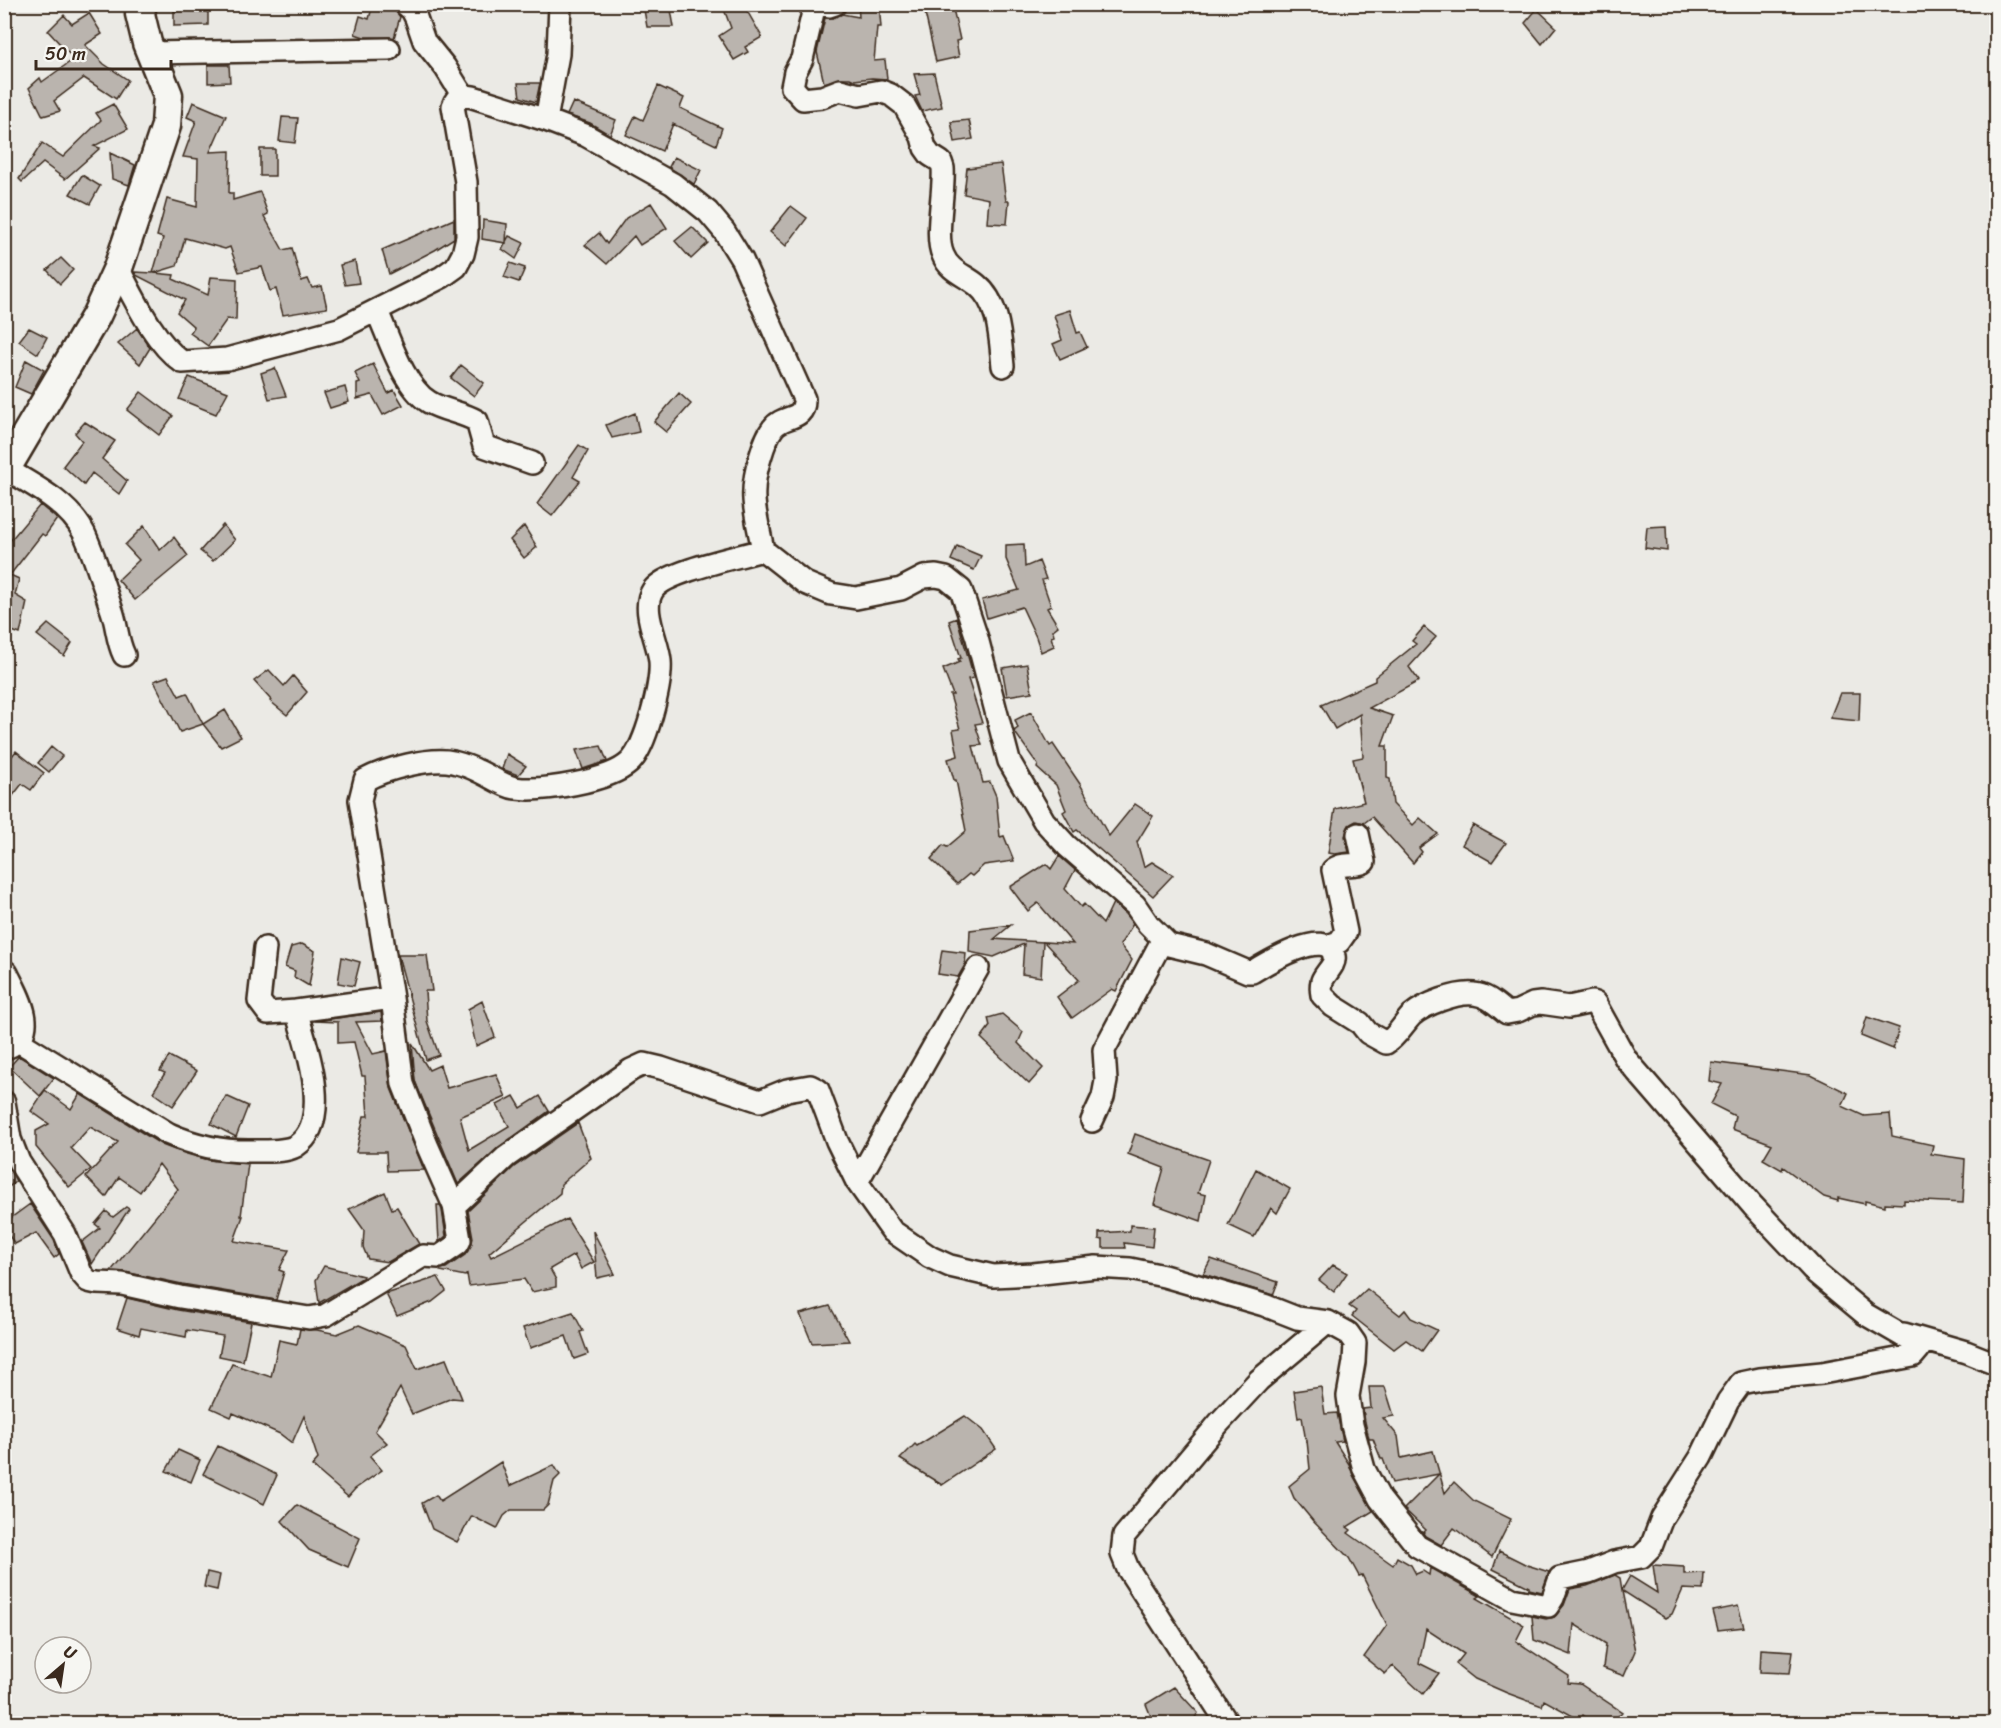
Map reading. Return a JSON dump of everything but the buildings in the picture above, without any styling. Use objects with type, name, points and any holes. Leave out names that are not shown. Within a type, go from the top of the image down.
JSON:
[{"type":"main road","points":[[5,471],[96,316],[118,268],[166,126],[168,94],[147,43],[140,14],[142,4]]},
{"type":"main road","points":[[4,975],[21,1010],[22,1028],[10,1042]]},
{"type":"street","points":[[405,4],[416,18],[424,41],[446,67],[462,96]]},
{"type":"street","points":[[546,120],[558,54],[560,4]]},
{"type":"street","points":[[815,4],[802,59],[795,72],[792,87],[803,99],[822,97],[840,90],[859,95],[881,91],[904,105],[925,148],[943,168],[940,242],[942,255],[951,268],[977,285],[993,308],[998,321],[1003,366]]},
{"type":"street","points":[[822,4],[829,6],[835,4]]},
{"type":"street","points":[[151,53],[389,49]]},
{"type":"street","points":[[118,268],[134,299],[159,337],[182,362],[227,359],[276,347],[339,329],[442,277],[456,267],[463,254],[467,237],[466,182],[454,101],[462,96],[473,97],[585,135],[673,184],[708,212],[724,231],[742,260],[804,399],[804,409],[801,412],[780,421],[773,427],[764,444],[754,478],[752,493],[763,550],[806,583],[831,594],[856,598],[900,589],[924,577],[936,576],[946,578],[961,590],[977,638],[1009,761],[1029,798],[1052,830],[1067,846],[1135,905],[1148,924],[1169,945],[1206,954],[1252,972],[1296,949],[1318,944],[1327,946],[1339,942],[1346,932],[1333,870],[1339,866],[1364,862],[1358,834]]},
{"type":"street","points":[[377,311],[404,372],[414,388],[428,402],[477,421],[484,446],[532,463]]},
{"type":"street","points":[[5,471],[58,504],[69,513],[84,533],[113,614],[117,637],[124,655]]},
{"type":"street","points":[[4,1102],[10,1139],[19,1162],[65,1234],[81,1274],[88,1281],[122,1284],[180,1297],[316,1318],[326,1315],[415,1261],[423,1257],[439,1257],[458,1244],[460,1240],[454,1206],[403,1084],[392,998],[360,800],[365,780],[377,773],[416,763],[451,761],[477,770],[514,788],[541,789],[603,778],[629,763],[641,745],[651,718],[659,675],[660,660],[648,609],[653,590],[672,576],[763,550]]},
{"type":"street","points":[[1092,1121],[1103,1097],[1106,1081],[1104,1050],[1163,939]]},
{"type":"street","points":[[454,1206],[506,1157],[631,1070],[644,1064],[754,1100],[766,1100],[787,1090],[810,1086],[818,1090],[837,1140],[857,1182],[892,1231],[930,1257],[950,1266],[993,1276],[1096,1267],[1130,1269],[1164,1276],[1264,1305],[1297,1318],[1328,1322],[1348,1332],[1355,1343],[1348,1396],[1352,1425],[1364,1468],[1380,1499],[1401,1528],[1417,1546],[1512,1599],[1548,1606],[1560,1578],[1589,1572],[1614,1562],[1641,1557],[1651,1547],[1662,1518],[1701,1457],[1728,1401],[1741,1383],[1822,1373],[1913,1356],[1917,1353],[1916,1343],[1865,1314],[1817,1274],[1753,1206],[1626,1059],[1595,1003],[1569,1007],[1541,1003],[1507,1013],[1489,999],[1474,993],[1438,1000],[1411,1016],[1389,1042],[1383,1042],[1368,1033],[1360,1023],[1333,1006],[1322,995],[1321,983],[1334,961],[1333,952],[1327,946]]},
{"type":"street","points":[[265,948],[259,1002],[268,1012],[296,1011],[392,998]]},
{"type":"street","points":[[857,1182],[978,968]]},
{"type":"street","points":[[10,1042],[169,1134],[187,1142],[241,1151],[281,1150],[295,1146],[304,1138],[315,1112],[309,1054],[296,1011]]},
{"type":"street","points":[[1228,1724],[1128,1569],[1122,1554],[1124,1536],[1219,1423],[1259,1380],[1328,1322]]},
{"type":"street","points":[[1892,1330],[1966,1352],[1996,1364]]}]
